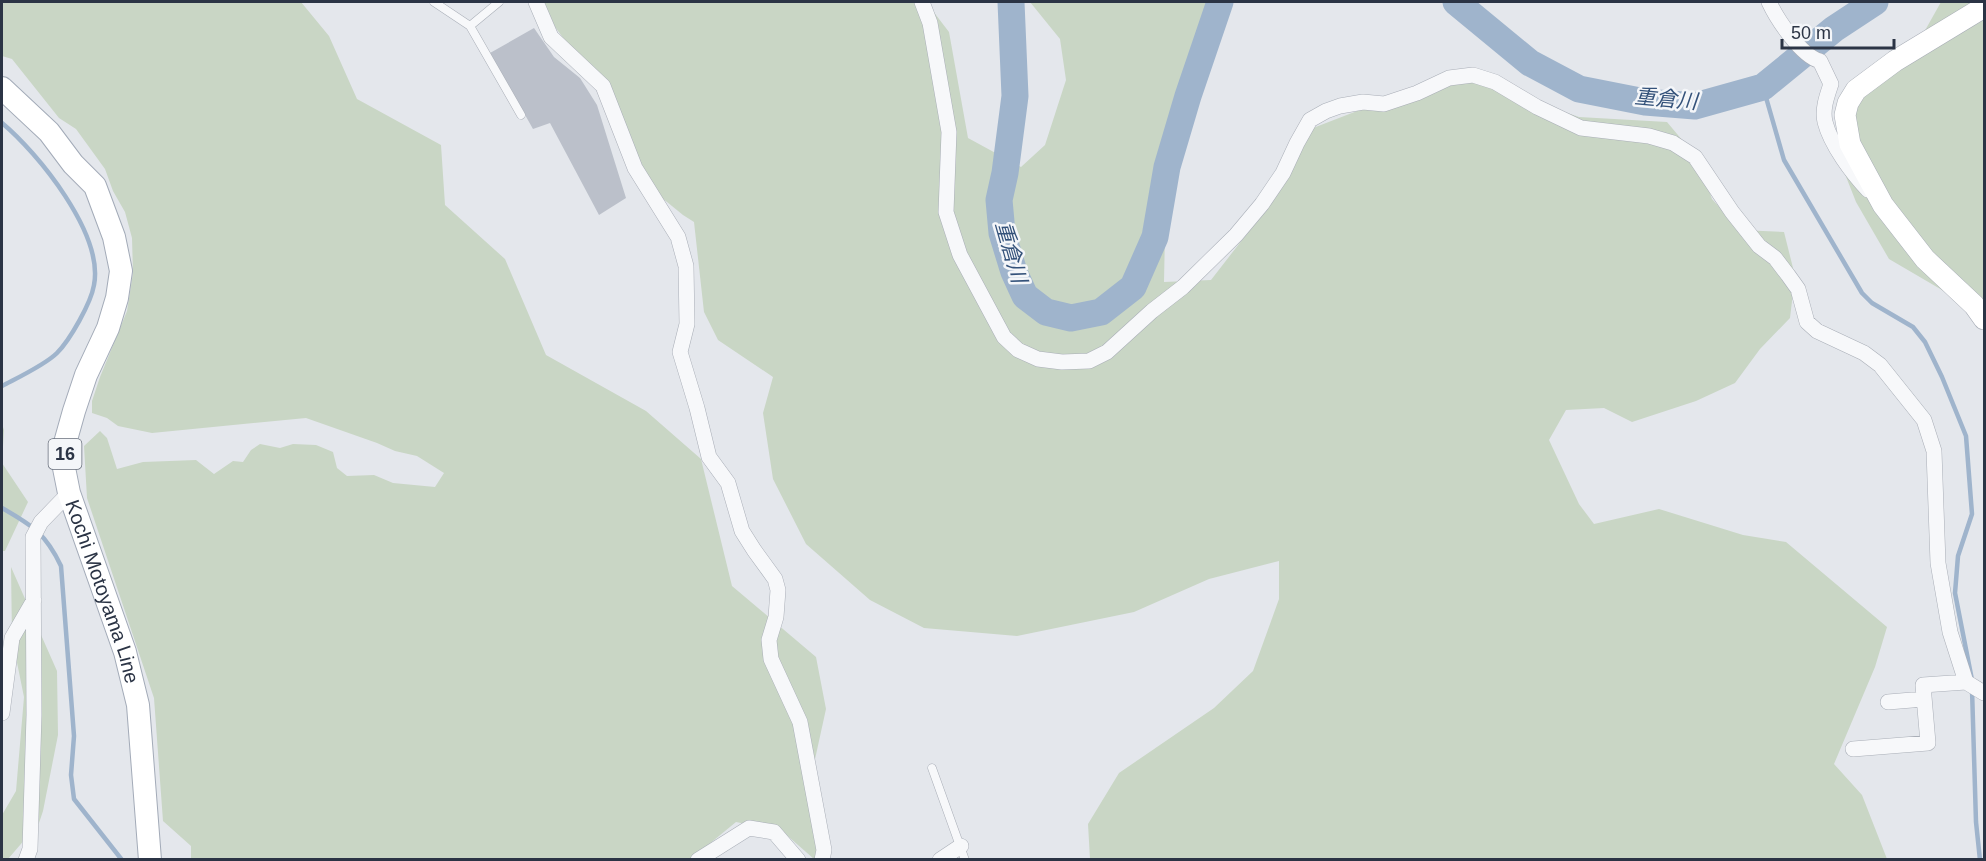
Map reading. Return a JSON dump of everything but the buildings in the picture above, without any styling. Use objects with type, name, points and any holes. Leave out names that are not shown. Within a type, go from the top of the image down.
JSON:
[{"type":"main road","name":"Kochi Motoyama Line","points":[[2,88],[49,132],[73,164],[95,186],[114,237],[121,271],[117,298],[108,328],[86,375],[65,443],[64,468],[69,493],[133,680],[138,705],[150,860]]},
{"type":"street","points":[[536,2],[551,37],[603,86],[635,168],[678,237],[686,266],[687,324],[680,352],[709,457],[728,483],[742,531],[775,579],[778,590],[776,617],[769,640],[771,659],[800,722],[824,850],[822,860]]},
{"type":"street","points":[[921,2],[930,23],[950,132],[946,212],[960,255],[1004,337],[1018,351],[1038,359],[1062,362],[1089,361],[1107,352],[1152,311],[1183,287],[1236,235],[1262,204],[1283,173],[1310,120],[1340,106],[1363,102],[1384,104],[1417,93],[1449,78],[1473,75],[1495,81],[1537,107],[1581,128],[1648,136],[1673,143],[1695,157],[1732,212],[1759,246],[1775,258],[1798,289],[1807,322],[1817,331],[1864,353],[1880,365],[1924,420],[1934,451],[1938,563],[1950,632],[1976,688],[1923,685],[1928,743],[1853,749]]},
{"type":"street","points":[[1769,2],[1798,45],[1811,59],[1820,61],[1831,84],[1824,112],[1825,121],[1850,171],[1883,205],[1925,259],[1974,305],[1984,319]]},
{"type":"street","points":[[1883,205],[1850,144],[1845,115],[1848,103],[1856,90],[1894,61],[1984,7]]},
{"type":"street","points":[[26,860],[30,849],[34,726],[33,537],[41,522],[69,493]]},
{"type":"street","points":[[2,713],[12,638],[34,600]]},
{"type":"street","points":[[1888,702],[1924,699]]},
{"type":"street","points":[[698,860],[749,828],[774,832],[798,860]]},
{"type":"street","points":[[940,860],[963,853]]},
{"type":"lane","points":[[434,2],[470,26],[521,115]]},
{"type":"lane","points":[[470,26],[499,2]]},
{"type":"lane","points":[[932,768],[963,853]]},
{"type":"green space","points":[[2,2],[301,2],[329,36],[357,99],[441,145],[445,205],[505,259],[546,355],[646,411],[701,459],[732,586],[816,657],[826,709],[810,782],[818,859],[814,859],[782,831],[736,822],[691,859],[191,859],[191,846],[163,821],[154,698],[87,498],[84,446],[100,431],[107,438],[117,469],[143,462],[196,460],[214,474],[233,461],[243,462],[251,450],[260,444],[280,448],[293,444],[316,445],[333,452],[337,468],[347,476],[374,475],[393,483],[435,487],[444,473],[417,456],[395,451],[306,418],[152,433],[118,426],[107,418],[92,413],[92,401],[100,377],[127,311],[133,273],[132,238],[125,212],[113,191],[105,169],[76,129],[59,118],[12,59],[2,56]]},
{"type":"green space","points":[[544,2],[926,2],[949,32],[968,138],[1021,167],[1045,145],[1066,80],[1060,39],[1030,2],[1218,2],[1194,58],[1184,102],[1176,180],[1165,233],[1164,282],[1211,280],[1263,213],[1295,135],[1370,106],[1453,83],[1497,83],[1536,102],[1579,117],[1667,122],[1698,159],[1712,199],[1740,230],[1784,232],[1795,276],[1790,318],[1760,349],[1735,383],[1696,401],[1632,422],[1604,408],[1566,410],[1549,440],[1579,504],[1594,524],[1659,509],[1743,535],[1786,542],[1887,627],[1875,667],[1834,764],[1862,795],[1887,859],[1090,859],[1088,824],[1119,773],[1214,708],[1253,671],[1279,599],[1279,561],[1209,579],[1134,612],[1017,636],[924,628],[870,600],[806,544],[773,479],[763,413],[773,377],[718,340],[704,312],[694,222],[635,176],[608,98],[555,27]]},
{"type":"green space","points":[[1941,2],[1984,2],[1984,322],[1942,290],[1889,259],[1856,202],[1832,141],[1869,91],[1914,50]]},
{"type":"green space","points":[[2,424],[4,430],[2,463]]},
{"type":"green space","points":[[2,463],[28,502],[5,551],[2,551]]},
{"type":"green space","points":[[11,567],[57,671],[58,735],[39,823],[8,859],[2,859],[2,815],[16,791],[24,697],[12,638]]},
{"type":"waterway","name":"重倉川","points":[[1011,2],[1015,96],[1005,173],[999,200],[1002,233],[1014,272],[1025,296],[1046,312],[1071,318],[1101,312],[1133,287],[1155,237],[1167,167],[1220,2]]},
{"type":"waterway","name":"重倉川","points":[[1456,2],[1530,63],[1579,89],[1645,102],[1695,106],[1763,87],[1834,29],[1875,2]]},
{"type":"waterway","points":[[1763,87],[1784,160],[1862,293],[1872,303],[1913,327],[1925,342],[1966,436],[1972,514],[1958,556],[1955,593],[1972,680]]},
{"type":"waterway","points":[[2,123],[33,154],[65,196],[89,242],[94,265],[94,285],[89,301],[62,347],[45,362],[2,386]]},
{"type":"waterway","points":[[2,508],[37,531],[50,546],[61,566],[74,736],[71,775],[74,799],[122,860]]},
{"type":"waterway","points":[[1972,689],[1976,822],[1980,860]]}]
